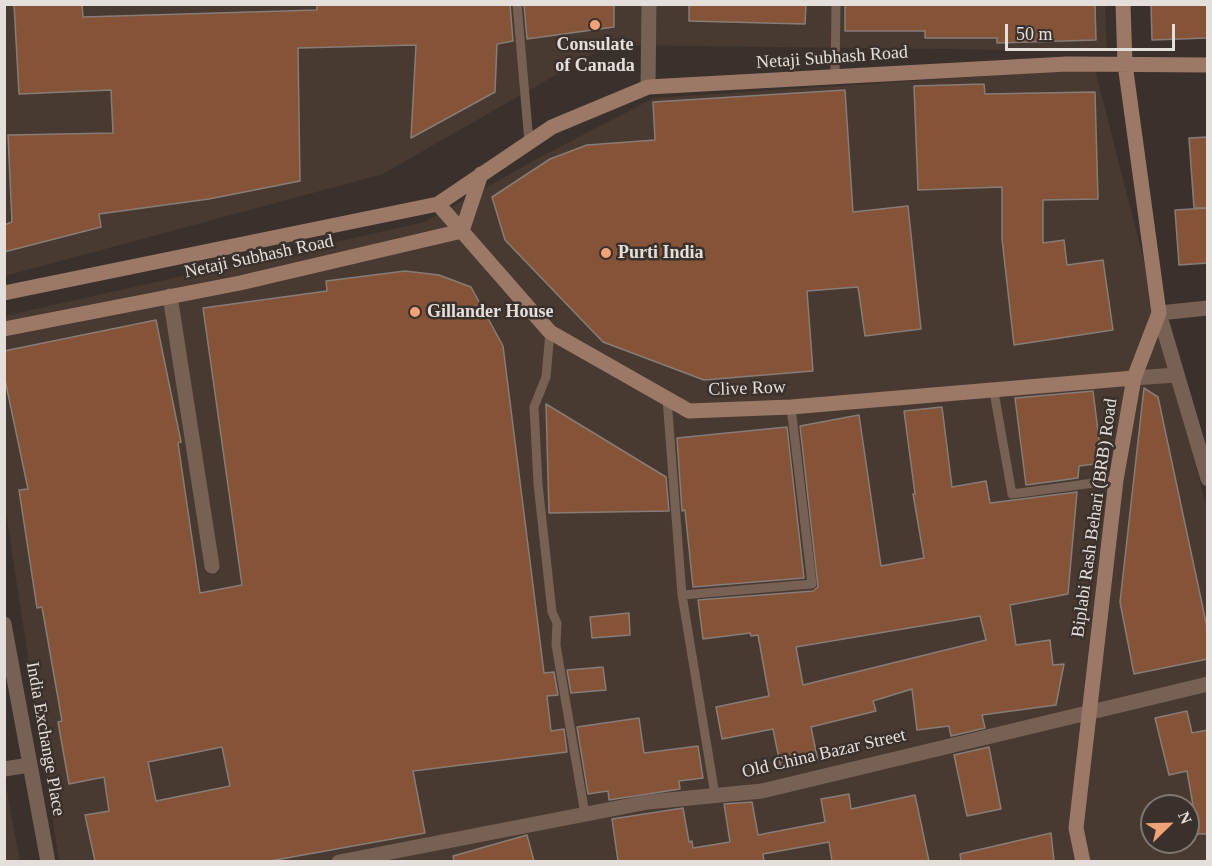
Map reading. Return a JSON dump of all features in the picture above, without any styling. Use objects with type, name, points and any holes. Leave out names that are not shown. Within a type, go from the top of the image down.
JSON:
[{"type":"main road","name":"Biplabi Rash Behari (BRB) Road","points":[[1083,861],[1076,828],[1116,480],[1134,378],[1159,313],[1125,64],[1124,4]]},
{"type":"main road","name":"Netaji Subhash Road","points":[[4,293],[438,204],[552,128],[648,87],[1067,64],[1208,65]]},
{"type":"main road","points":[[462,231],[481,174]]},
{"type":"main road","name":"Clive Row","points":[[438,204],[550,332],[689,411],[791,407],[994,392],[1134,378]]},
{"type":"main road","name":"Netaji Subhash Road","points":[[4,329],[170,296],[462,231]]},
{"type":"street","points":[[648,87],[649,4]]},
{"type":"street","points":[[170,296],[212,567]]},
{"type":"street","points":[[1208,308],[1159,313],[1208,479]]},
{"type":"street","points":[[1134,378],[1176,375]]},
{"type":"street","name":"India Exchange Place","points":[[4,624],[48,861]]},
{"type":"street","name":"Old China Bazar Street","points":[[339,861],[648,802],[762,791],[1208,684]]},
{"type":"street","points":[[4,770],[30,765]]},
{"type":"street","points":[[401,861],[412,847]]},
{"type":"lane","points":[[517,4],[529,142]]},
{"type":"lane","points":[[835,77],[836,4]]},
{"type":"lane","points":[[550,332],[546,377],[534,407],[538,484],[551,602],[557,623],[556,645],[585,814]]},
{"type":"lane","points":[[994,392],[1012,494],[1116,480]]},
{"type":"lane","points":[[667,399],[682,594],[715,795]]},
{"type":"lane","points":[[682,594],[812,584],[791,407]]},
{"type":"shaded area","points":[[5,5],[1105,5],[1107,51],[608,45],[383,174],[5,276]]},
{"type":"shaded area","points":[[1095,69],[1207,509],[1207,861],[59,861],[5,506],[4,316],[425,222],[542,156],[654,98]]},
{"type":"shaded area","points":[[5,781],[20,861],[5,861]]},
{"type":"building","points":[[14,4],[82,4],[83,17],[317,10],[317,4],[510,4],[513,41],[497,44],[495,92],[411,138],[416,45],[298,48],[300,181],[209,199],[99,214],[101,227],[4,252],[4,225],[12,222],[8,135],[113,133],[111,90],[19,94]]},
{"type":"building","points":[[524,4],[614,4],[614,27],[527,39]]},
{"type":"building","points":[[689,4],[806,4],[805,24],[689,21]]},
{"type":"building","points":[[845,4],[1095,4],[1096,40],[997,43],[997,38],[925,38],[925,31],[845,31]]},
{"type":"building","points":[[1151,4],[1208,4],[1208,38],[1152,40]]},
{"type":"building","points":[[984,84],[985,94],[1095,92],[1098,199],[1043,200],[1043,243],[1064,240],[1067,265],[1103,260],[1113,330],[1014,345],[1002,239],[1002,187],[918,190],[914,86]]},
{"type":"building","points":[[845,90],[853,212],[908,206],[921,329],[865,336],[858,287],[807,291],[813,371],[704,380],[603,342],[505,240],[492,197],[550,159],[587,145],[655,140],[653,102]]},
{"type":"building","points":[[1208,137],[1208,208],[1194,208],[1189,138]]},
{"type":"building","points":[[1208,208],[1208,263],[1179,265],[1175,210]]},
{"type":"building","points":[[405,271],[439,275],[471,287],[503,346],[544,673],[554,672],[558,695],[547,696],[551,731],[564,729],[567,752],[413,771],[425,833],[270,861],[95,861],[85,815],[109,811],[104,777],[69,784],[58,722],[62,721],[42,607],[37,608],[19,490],[28,489],[4,375],[4,351],[156,320],[181,442],[178,443],[200,593],[242,585],[203,308],[327,291],[326,281]],"holes":[[[222,747],[230,786],[156,801],[148,762]]]},
{"type":"building","points":[[1144,388],[1158,397],[1208,632],[1208,659],[1134,674],[1120,602]]},
{"type":"building","points":[[1093,391],[1102,463],[1079,466],[1078,478],[1026,485],[1015,398]]},
{"type":"building","points":[[546,404],[666,477],[669,511],[549,513]]},
{"type":"building","points":[[942,407],[952,487],[986,481],[990,503],[1077,492],[1068,594],[1010,605],[1016,645],[1050,640],[1053,665],[1064,664],[1056,705],[982,715],[985,728],[951,736],[949,726],[917,730],[912,689],[873,701],[876,711],[811,727],[818,761],[781,769],[773,729],[722,739],[716,707],[769,696],[758,635],[751,636],[750,633],[703,639],[698,600],[813,591],[818,587],[800,426],[859,415],[881,566],[924,558],[913,494],[915,494],[904,411]],"holes":[[[980,616],[986,640],[803,685],[796,647]]]},
{"type":"building","points":[[787,427],[804,578],[693,587],[685,510],[682,511],[677,438]]},
{"type":"building","points":[[629,613],[630,635],[592,638],[590,617]]},
{"type":"building","points":[[603,667],[606,690],[571,693],[567,670]]},
{"type":"building","points":[[1187,711],[1192,733],[1208,730],[1208,834],[1200,834],[1200,794],[1191,794],[1187,771],[1169,775],[1155,718]]},
{"type":"building","points":[[639,718],[644,753],[698,746],[703,778],[679,781],[680,789],[609,800],[608,791],[588,794],[577,727]]},
{"type":"building","points":[[989,747],[1001,809],[967,816],[954,755]]},
{"type":"building","points":[[849,794],[851,809],[915,795],[929,861],[832,861],[829,842],[763,854],[764,861],[618,861],[612,819],[683,808],[689,842],[692,841],[693,848],[730,842],[724,804],[752,802],[758,835],[825,822],[821,799]]},
{"type":"building","points":[[1051,833],[1054,861],[961,861],[960,854]]},
{"type":"building","points":[[527,835],[534,861],[454,861],[453,856]]},
{"type":"place","name":"Consulate of Canada","points":[[595,25]]},
{"type":"place","name":"Purti India","points":[[606,253]]},
{"type":"place","name":"Gillander House","points":[[415,312]]}]
